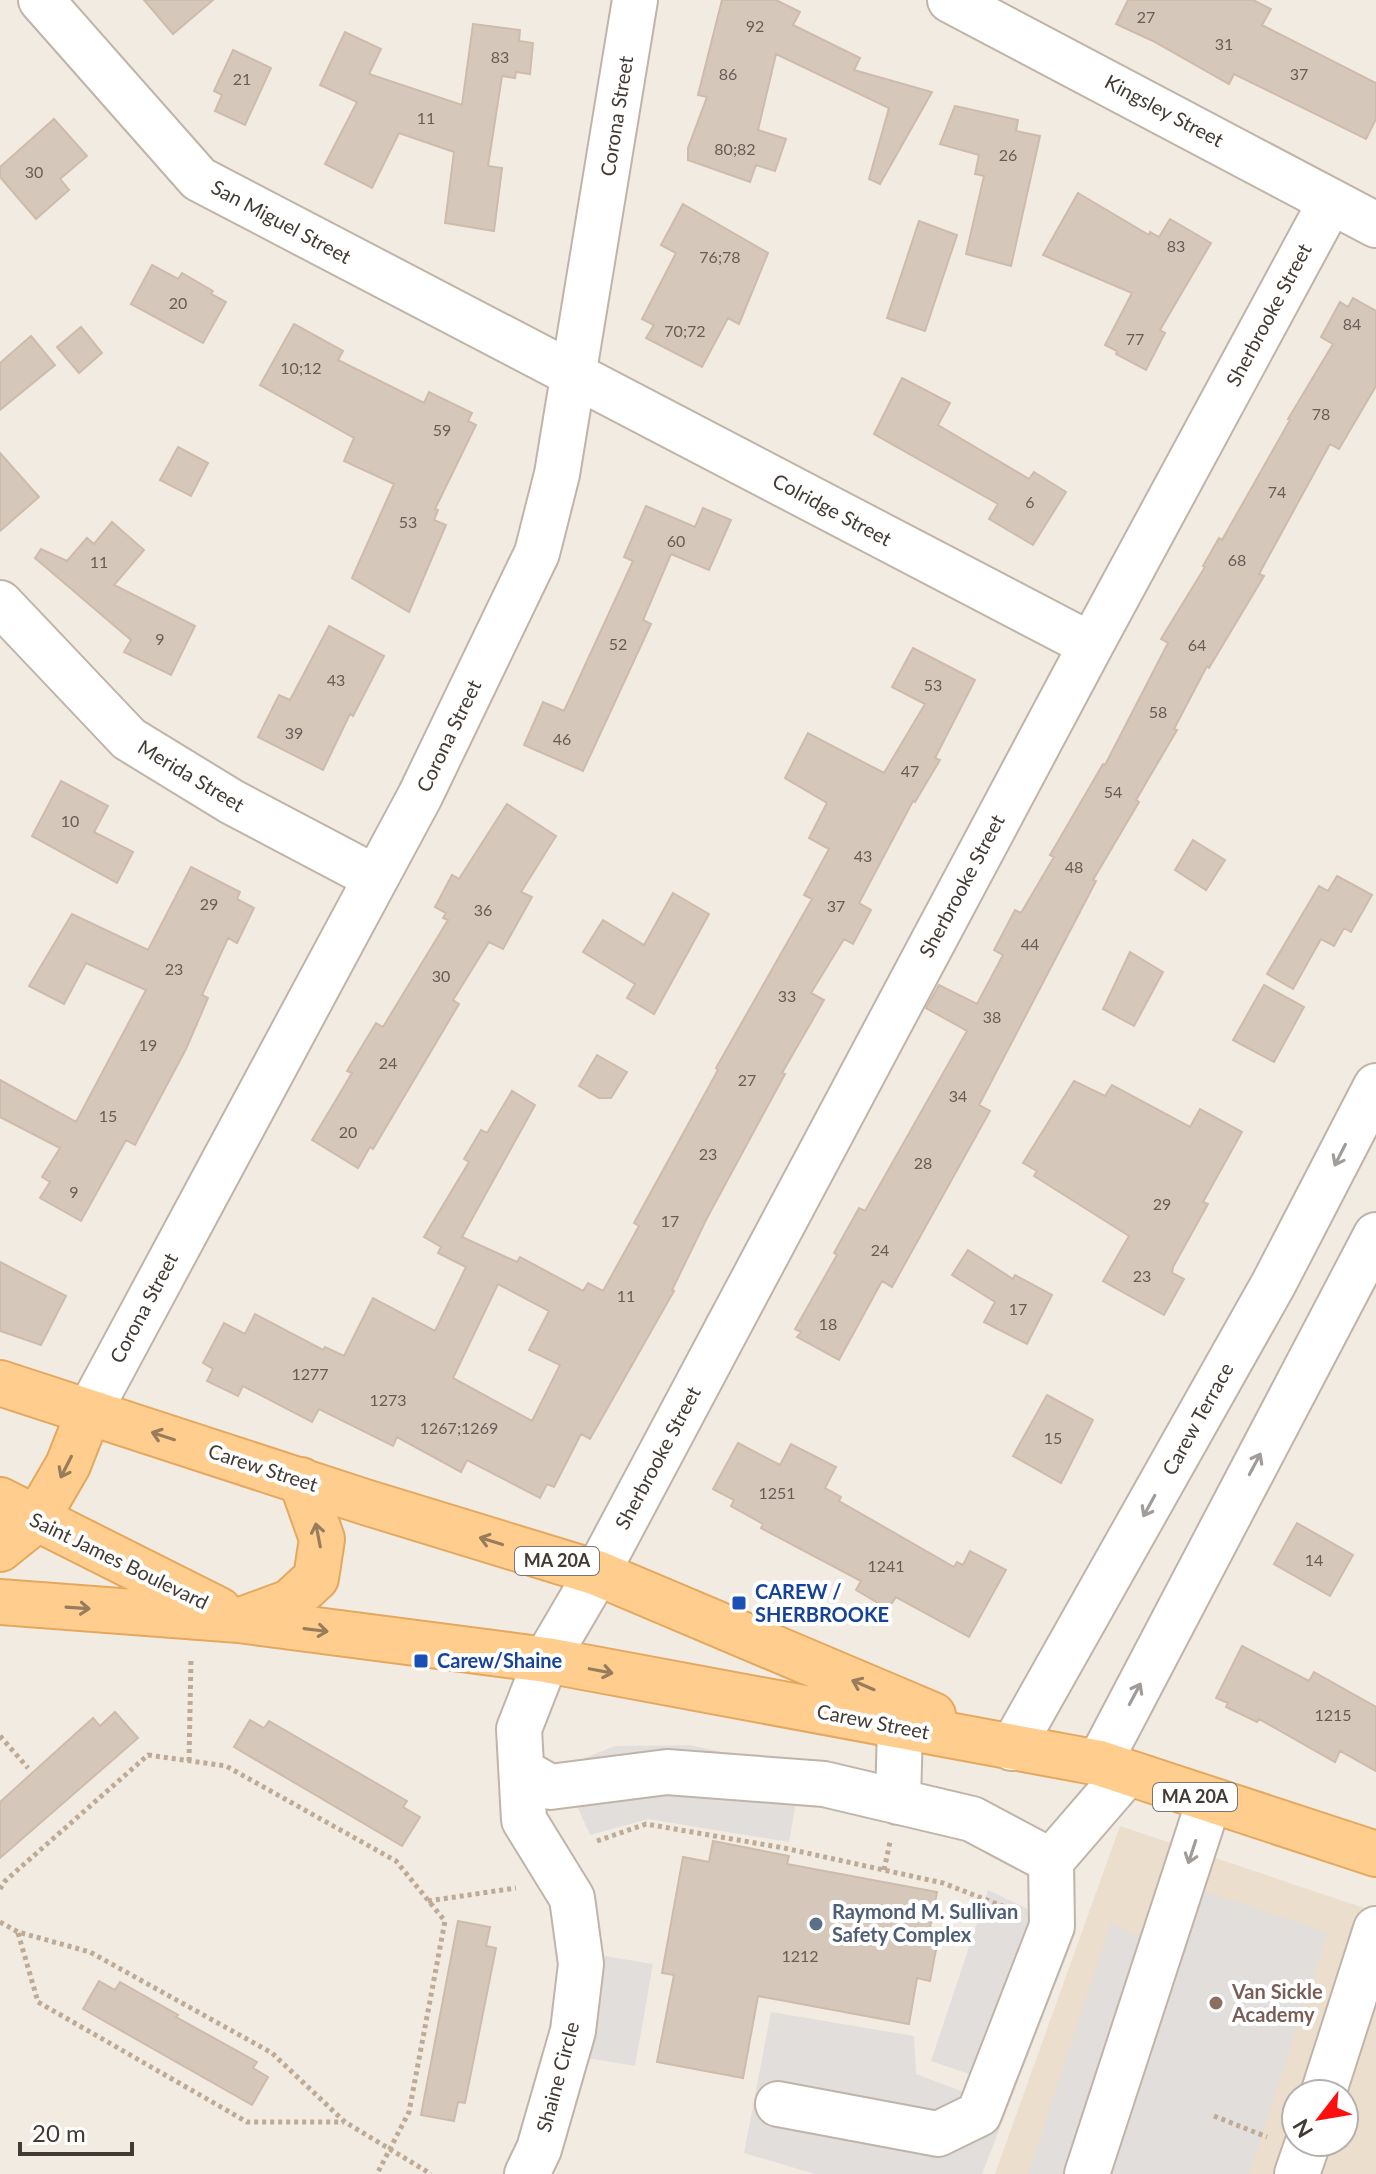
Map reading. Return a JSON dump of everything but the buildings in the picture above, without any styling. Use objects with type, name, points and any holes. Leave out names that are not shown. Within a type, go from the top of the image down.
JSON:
[{"type":"main road","name":"MA 20A","points":[[0,1383],[89,1412]]},
{"type":"main road","name":"Carew Street","points":[[89,1412],[597,1573],[1012,1748]]},
{"type":"main road","points":[[0,1549],[18,1510],[68,1465],[89,1412]]},
{"type":"main road","points":[[239,1620],[290,1602],[316,1578],[322,1539],[301,1480]]},
{"type":"main road","name":"Saint James Boulevard","points":[[18,1510],[239,1620]]},
{"type":"main road","name":"Carew Street","points":[[0,1602],[239,1620],[546,1660],[1113,1768],[1376,1854]]},
{"type":"street","name":"San Miguel Street","points":[[41,0],[199,179],[574,375]]},
{"type":"street","name":"Corona Street","points":[[89,1412],[420,796],[537,553],[557,474],[635,0]]},
{"type":"street","name":"Kingsley Street","points":[[950,0],[1376,225]]},
{"type":"street","name":"Sherbrooke Street","points":[[597,1573],[1331,201]]},
{"type":"street","name":"Colridge Street","points":[[574,375],[1091,645]]},
{"type":"street","name":"Merida Street","points":[[0,603],[129,739],[232,802],[376,878]]},
{"type":"street","name":"Carew Terrace","points":[[1012,1748],[1274,1283],[1376,1086]]},
{"type":"street","points":[[778,2104],[938,2134],[979,2114],[1052,1926],[1051,1861],[1113,1768],[1376,1235]]},
{"type":"street","points":[[546,1660],[597,1573]]},
{"type":"street","name":"Shaine Circle","points":[[527,2174],[539,2149],[573,2031],[581,1964],[572,1898],[524,1820],[519,1729],[546,1660]]},
{"type":"street","points":[[898,1802],[900,1727]]},
{"type":"street","points":[[522,1771],[550,1787],[667,1772],[824,1784],[972,1819],[1051,1861]]},
{"type":"street","points":[[1087,2174],[1209,1801]]},
{"type":"street","points":[[1328,2078],[1376,1929]]},
{"type":"path","points":[[189,1761],[192,1617]]},
{"type":"path","points":[[0,1736],[28,1768]]},
{"type":"path","points":[[0,1889],[5,1881],[148,1755],[226,1766],[396,1861],[445,1921],[409,2112],[377,2174]]},
{"type":"path","points":[[597,1841],[646,1824],[784,1848],[943,1883],[1052,1926]]},
{"type":"path","points":[[428,1901],[516,1888]]},
{"type":"path","points":[[0,1922],[18,1932],[90,1952],[272,2053],[345,2122],[431,2174]]},
{"type":"path","points":[[18,1932],[38,2002],[247,2122],[345,2122]]},
{"type":"path","points":[[1214,2116],[1280,2137]]},
{"type":"shaded area","points":[[689,1745],[802,1769],[789,1842],[648,1819],[590,1835],[560,1768],[615,1746]]},
{"type":"shaded area","name":"Van Sickle Academy","points":[[1120,1826],[1376,1912],[1376,2174],[995,2174]]},
{"type":"shaded area","name":"Van Sickle Academy","points":[[1159,1876],[1328,1933],[1249,2174],[1028,2174],[1111,1922],[1136,1936],[1143,1931]]},
{"type":"shaded area","points":[[988,1890],[1076,1932],[982,2174],[815,2174],[744,2153],[771,2012],[914,2036],[916,2074],[966,2093],[972,2075],[931,2061]]},
{"type":"shaded area","points":[[605,1956],[653,1964],[635,2066],[587,2058]]},
{"type":"place","name":"CAREW / SHERBROOKE","points":[[739,1603]]},
{"type":"place","name":"Carew/Shaine","points":[[421,1661]]},
{"type":"place","name":"Raymond M. Sullivan Safety Complex","points":[[816,1924]]},
{"type":"place","name":"Van Sickle Academy","points":[[1216,2003]]}]
